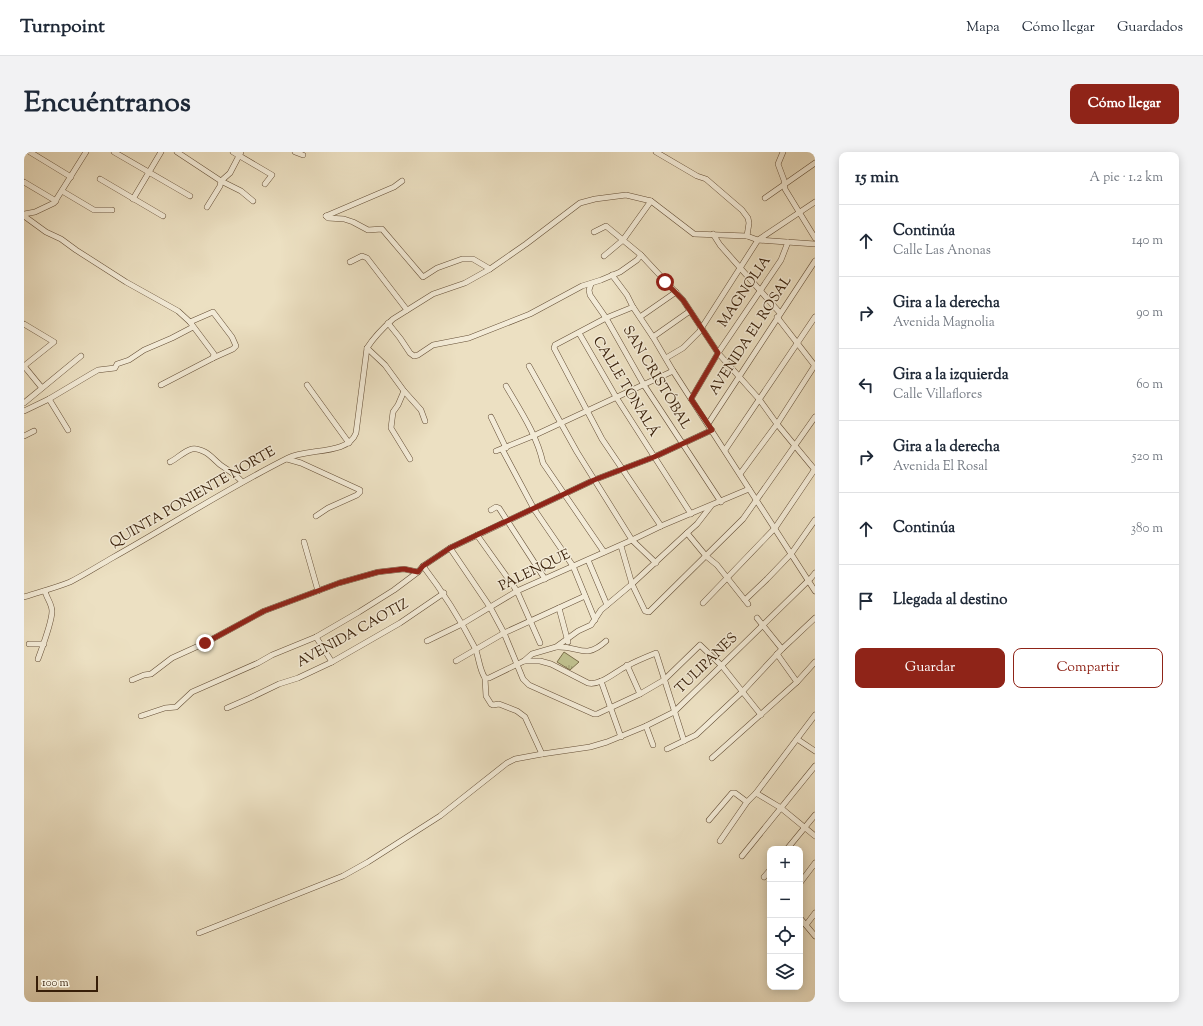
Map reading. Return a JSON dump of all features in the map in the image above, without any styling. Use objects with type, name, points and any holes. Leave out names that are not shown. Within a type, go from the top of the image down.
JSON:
[{"type":"street","points":[[30,152],[71,177]]},
{"type":"street","points":[[24,215],[52,205],[56,201],[86,152]]},
{"type":"street","points":[[114,152],[190,196]]},
{"type":"street","points":[[133,199],[162,152]]},
{"type":"street","points":[[177,152],[221,181],[241,191],[253,201]]},
{"type":"street","points":[[233,152],[240,154],[272,174],[265,184]]},
{"type":"street","points":[[295,152],[303,155]]},
{"type":"street","points":[[656,152],[697,176],[706,179],[742,210],[748,218],[749,223],[747,236]]},
{"type":"street","points":[[783,152],[778,164],[785,189],[815,238],[806,243]]},
{"type":"street","points":[[207,207],[220,186],[221,181],[230,173],[240,154]]},
{"type":"street","points":[[765,198],[815,163]]},
{"type":"street","points":[[100,179],[163,216]]},
{"type":"street","points":[[402,181],[394,187],[327,215],[326,217],[353,222],[368,230],[382,229],[422,277],[437,268],[462,259],[473,259],[490,269]]},
{"type":"street","points":[[24,182],[56,201]]},
{"type":"street","points":[[62,191],[94,210],[112,210]]},
{"type":"street","points":[[307,385],[349,443],[356,433],[367,348],[371,341],[388,323],[433,294],[465,283],[490,269],[580,203],[594,199],[626,195],[651,201],[694,234],[747,236],[758,240],[815,244]]},
{"type":"street","points":[[604,256],[623,240],[651,201]]},
{"type":"street","points":[[666,358],[691,341],[700,332],[701,328],[758,240],[815,202]]},
{"type":"street","points":[[24,215],[46,232],[61,239],[126,282],[174,309],[192,324],[212,350],[214,354],[213,358]]},
{"type":"street","points":[[594,232],[605,226],[641,255],[676,292],[683,300],[718,353],[759,399],[777,424],[815,470],[775,528],[703,603]]},
{"type":"street","points":[[713,234],[741,267],[815,366],[777,424],[740,474]]},
{"type":"street","name":"MAGNOLIA","points":[[691,399],[718,353],[781,260],[788,242]]},
{"type":"street","points":[[388,323],[410,353],[414,356],[418,355],[433,345],[469,338],[530,314],[582,286],[591,284],[620,272],[637,260],[641,255]]},
{"type":"street","points":[[350,262],[362,256],[367,258],[407,310]]},
{"type":"street","name":"AVENIDA EL ROSAL","points":[[708,424],[778,315],[815,261]]},
{"type":"street","points":[[612,275],[627,295],[673,371],[815,591]]},
{"type":"street","name":"SAN CRISTÓBAL","points":[[591,284],[589,290],[590,295],[606,318],[644,386],[721,502]]},
{"type":"street","points":[[640,317],[676,292]]},
{"type":"street","points":[[633,307],[606,318],[554,346],[554,348],[602,440],[661,526]]},
{"type":"street","points":[[24,411],[49,399],[91,374],[103,369],[115,368],[117,364],[129,360],[144,350],[172,338],[212,312],[232,337],[236,346],[234,349],[213,358],[161,385]]},
{"type":"street","points":[[653,337],[690,312]]},
{"type":"street","points":[[725,450],[815,317]]},
{"type":"street","points":[[25,325],[54,342],[24,366],[42,388]]},
{"type":"street","name":"CALLE TONALÁ","points":[[578,333],[616,397],[691,514]]},
{"type":"street","points":[[367,348],[385,365],[420,410],[425,421]]},
{"type":"street","points":[[24,404],[81,356]]},
{"type":"street","points":[[529,366],[560,423],[632,540],[656,563]]},
{"type":"street","points":[[496,451],[644,386],[673,371]]},
{"type":"street","points":[[506,386],[522,413],[539,448],[543,463],[604,552]]},
{"type":"street","points":[[404,391],[394,412],[391,428],[410,459]]},
{"type":"street","points":[[49,399],[68,430]]},
{"type":"street","points":[[491,417],[504,448],[534,509],[573,566],[595,620]]},
{"type":"street","points":[[621,546],[632,584],[645,611],[649,612],[743,519],[815,417]]},
{"type":"street","points":[[141,716],[165,708],[176,707],[185,696],[192,692],[258,663],[272,655],[316,637],[359,612],[418,572],[423,566],[450,548],[594,480],[654,457],[712,430]]},
{"type":"street","points":[[24,436],[34,431]]},
{"type":"street","name":"QUINTA PONIENTE NORTE","points":[[24,597],[45,591],[70,581],[142,541],[242,482],[294,455],[333,449],[349,443]]},
{"type":"street","points":[[170,462],[188,450],[194,448],[198,449],[206,452],[222,466],[240,478],[242,482]]},
{"type":"street","points":[[287,459],[300,463],[360,490],[357,495],[328,508],[316,516]]},
{"type":"street","name":"PALENQUE","points":[[427,641],[462,624],[517,591],[604,552],[621,546],[661,526],[749,489]]},
{"type":"street","points":[[556,647],[578,631],[591,625],[597,614],[656,563],[697,524],[711,506]]},
{"type":"street","points":[[491,510],[498,507],[545,579]]},
{"type":"street","points":[[687,533],[706,556],[717,565],[747,602],[791,554],[815,520]]},
{"type":"street","points":[[477,535],[517,591],[540,643]]},
{"type":"street","points":[[304,542],[318,591]]},
{"type":"street","points":[[450,548],[490,607],[504,633],[523,679],[529,684],[594,714],[597,714],[640,694],[664,680],[700,645],[722,666],[761,715]]},
{"type":"street","points":[[588,560],[607,605]]},
{"type":"street","points":[[423,566],[444,593],[462,624],[476,650],[482,674],[487,678]]},
{"type":"street","points":[[132,680],[151,674],[172,658],[205,643],[264,611],[339,583],[378,572],[404,569],[418,572]]},
{"type":"street","name":"TULIPANES","points":[[199,933],[343,876],[368,862],[440,816],[507,763],[515,759],[590,747],[607,742],[646,726],[674,712],[763,626],[815,573]]},
{"type":"street","points":[[38,659],[44,644],[52,610],[45,591]]},
{"type":"street","name":"AVENIDA CAOTIZ","points":[[227,708],[332,662],[400,623],[444,593]]},
{"type":"street","points":[[456,661],[504,633],[585,596]]},
{"type":"street","points":[[559,608],[569,647]]},
{"type":"street","points":[[757,618],[782,649]]},
{"type":"street","points":[[667,750],[696,735],[742,692],[777,654],[815,618]]},
{"type":"street","points":[[316,637],[332,662]]},
{"type":"street","points":[[487,678],[517,665],[532,654],[556,647],[569,647],[578,651],[587,652],[597,649],[606,641]]},
{"type":"street","points":[[29,644],[44,644]]},
{"type":"street","points":[[524,661],[540,661],[551,664],[592,684],[601,681],[627,665],[656,653],[684,741]]},
{"type":"street","points":[[777,654],[797,682]]},
{"type":"street","points":[[712,758],[797,682],[814,664]]},
{"type":"street","points":[[627,665],[640,694]]},
{"type":"street","points":[[487,678],[486,696],[491,704],[499,704],[517,711],[525,717],[542,754]]},
{"type":"street","points":[[601,681],[612,708],[621,737]]},
{"type":"street","points":[[720,841],[815,715]]},
{"type":"street","points":[[646,726],[653,745]]},
{"type":"street","points":[[796,739],[815,751]]},
{"type":"street","points":[[742,856],[815,766]]},
{"type":"street","points":[[709,820],[732,793],[735,793],[748,802]]},
{"type":"street","points":[[756,793],[781,808],[815,836]]},
{"type":"street","points":[[790,846],[815,815]]},
{"type":"street","points":[[801,882],[815,863]]},
{"type":"street","points":[[764,877],[767,874]]},
{"type":"street","points":[[806,925],[815,913]]},
{"type":"street","points":[[803,922],[815,936]]},
{"type":"green space","points":[[564,652],[579,662],[570,670],[557,662]]},
{"type":"route","points":[[205,643],[264,611],[305,597],[339,583],[378,572],[404,569],[418,572],[423,566],[450,548],[594,480],[654,457],[712,430],[691,399],[718,353],[683,300],[665,282]]}]
